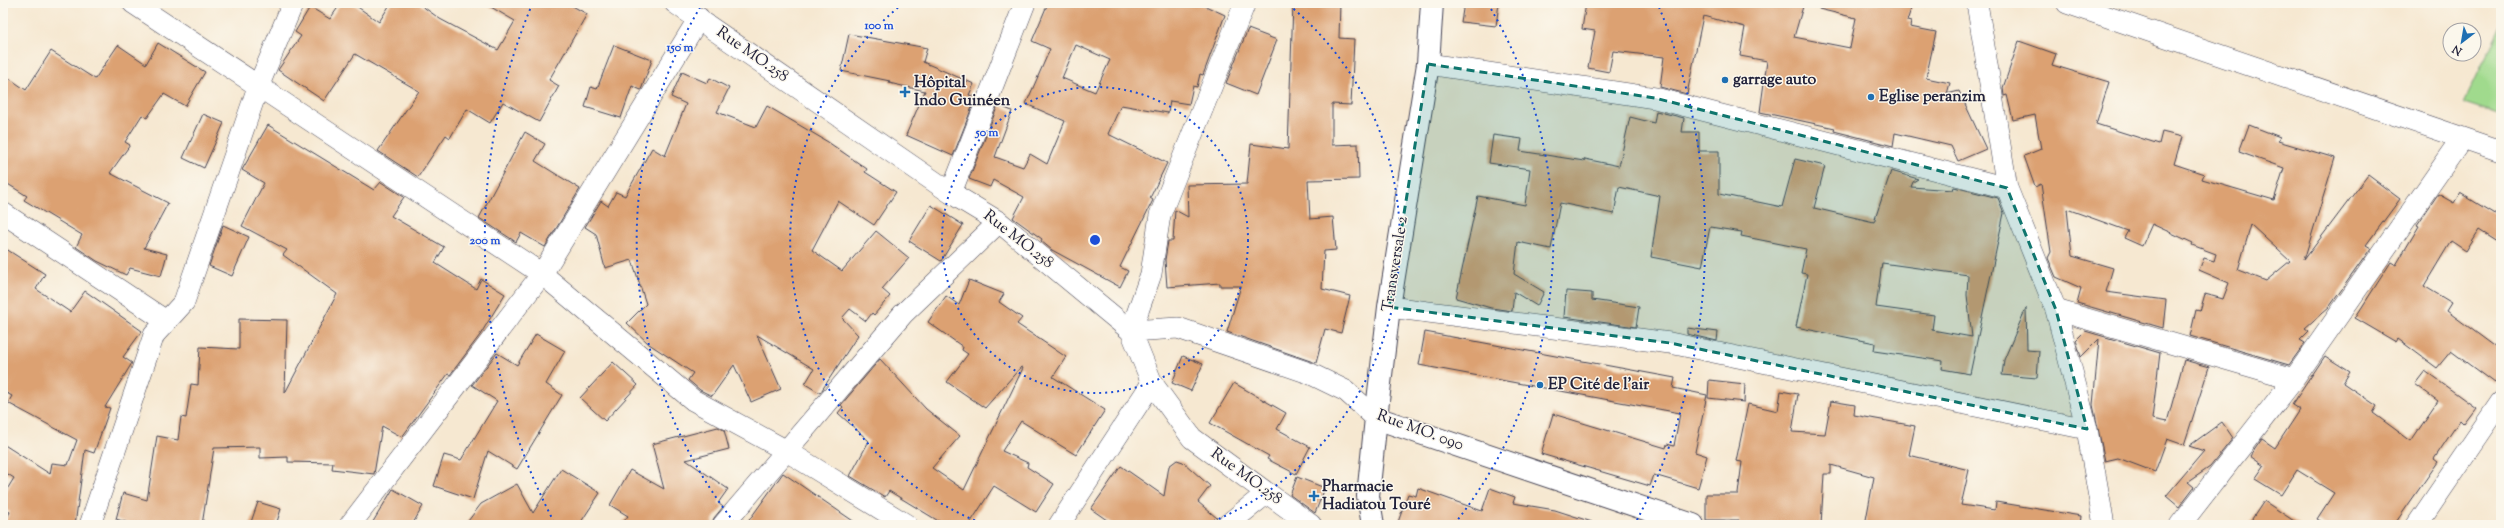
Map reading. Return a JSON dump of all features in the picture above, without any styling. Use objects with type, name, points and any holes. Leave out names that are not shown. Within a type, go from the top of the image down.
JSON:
[{"type":"main road","name":"Transversale 2","points":[[1372,525],[1368,496],[1376,418],[1389,307],[1428,64],[1432,3]]},
{"type":"main road","name":"Rue MO. 090","points":[[1376,418],[1693,525]]},
{"type":"street","points":[[133,3],[542,274],[693,400],[785,450],[907,525]]},
{"type":"street","points":[[90,525],[154,335],[184,302],[258,87],[293,3]]},
{"type":"street","name":"Rue MO.258","points":[[675,3],[699,18],[951,193],[999,222],[1131,331],[1152,383],[1192,438],[1311,525]]},
{"type":"street","points":[[951,193],[1025,3]]},
{"type":"street","points":[[1131,331],[1151,274],[1160,215],[1245,3]]},
{"type":"street","points":[[1977,3],[2007,188],[2056,310],[2087,429],[2104,525]]},
{"type":"street","points":[[2073,4],[2462,139],[2501,151]]},
{"type":"street","points":[[350,525],[542,274],[699,18]]},
{"type":"street","points":[[1428,64],[1655,98],[2007,188]]},
{"type":"street","points":[[2180,525],[2294,379],[2462,139]]},
{"type":"street","points":[[3,213],[166,321]]},
{"type":"street","points":[[723,525],[785,450],[903,314],[999,222]]},
{"type":"street","points":[[1389,307],[1670,343],[2087,429]]},
{"type":"street","points":[[2056,310],[2294,379]]},
{"type":"street","name":"Rue MO. 090","points":[[1131,331],[1178,328],[1309,373],[1346,391],[1376,418]]},
{"type":"street","points":[[1059,525],[1152,383]]},
{"type":"street","points":[[2417,525],[2501,402]]},
{"type":"street","points":[[1227,525],[1266,493]]},
{"type":"highlighted area","points":[[1428,64],[1655,98],[2007,188],[2056,310],[2087,429],[1670,343],[1389,307]]},
{"type":"green space","points":[[2501,25],[2501,115],[2464,103]]},
{"type":"building","points":[[341,3],[352,3],[379,22],[391,3],[418,3],[440,19],[498,50],[515,21],[484,3],[567,3],[587,14],[549,80],[559,86],[539,122],[503,102],[490,123],[467,109],[450,138],[446,135],[418,177],[378,151],[419,91],[355,54],[324,101],[278,70],[301,36],[295,32],[310,7],[330,19]]},
{"type":"building","points":[[1048,3],[1199,3],[1225,15],[1203,75],[1200,74],[1197,87],[1193,86],[1189,104],[1170,101],[1168,113],[1121,105],[1108,134],[1167,163],[1150,198],[1153,200],[1120,267],[1128,271],[1120,287],[1052,250],[1041,241],[1042,239],[1013,218],[1024,197],[993,180],[990,187],[969,179],[998,105],[1012,111],[995,157],[1023,167],[1030,154],[1047,164],[1065,121],[1026,104],[1050,49],[1032,41]],"holes":[[[1076,45],[1110,60],[1095,92],[1062,78]]]},
{"type":"building","points":[[1293,3],[1340,3],[1339,38],[1354,39],[1351,105],[1332,104],[1332,145],[1358,144],[1359,179],[1308,180],[1310,219],[1333,217],[1336,250],[1324,251],[1322,289],[1350,296],[1341,333],[1325,329],[1316,363],[1227,332],[1241,286],[1220,286],[1220,283],[1167,287],[1165,260],[1168,241],[1173,241],[1175,210],[1188,217],[1187,185],[1247,184],[1251,144],[1288,149]]},
{"type":"building","points":[[1464,3],[1499,3],[1496,26],[1461,22]]},
{"type":"building","points":[[1586,3],[1804,3],[1794,37],[1850,48],[1856,18],[1819,9],[1820,3],[1913,3],[1907,21],[1911,22],[1910,27],[1936,32],[1926,78],[1950,83],[1947,94],[1959,91],[1986,149],[1958,161],[1951,146],[1895,133],[1893,146],[1834,131],[1835,128],[1760,112],[1767,61],[1740,56],[1745,27],[1703,16],[1687,94],[1660,87],[1664,57],[1613,51],[1609,72],[1588,68],[1595,31],[1582,29]]},
{"type":"building","points":[[1248,29],[1277,40],[1256,95],[1226,83]]},
{"type":"building","points":[[849,34],[927,48],[923,62],[974,84],[969,95],[976,97],[953,156],[906,135],[925,91],[889,83],[890,81],[841,71]]},
{"type":"building","points":[[2019,41],[2056,54],[2052,65],[2109,82],[2096,124],[2159,144],[2162,132],[2182,137],[2174,164],[2204,174],[2202,179],[2274,200],[2284,168],[2239,152],[2249,125],[2280,137],[2278,141],[2335,158],[2304,260],[2368,175],[2400,199],[2366,245],[2371,248],[2330,306],[2305,328],[2309,331],[2300,340],[2305,343],[2289,365],[2190,336],[2196,310],[2200,311],[2205,294],[2223,299],[2229,283],[2199,270],[2204,258],[2214,261],[2216,254],[2192,245],[2193,243],[2152,224],[2142,246],[2124,238],[2128,231],[2067,209],[2072,256],[2113,268],[2106,292],[2166,300],[2163,328],[2077,303],[2081,288],[2056,277],[2048,258],[2051,252],[2041,184],[2035,187],[2024,156],[2041,149],[2035,115],[2013,120],[2007,95],[2004,96],[2003,88]],"holes":[[[2251,225],[2290,261],[2266,281],[2238,270]]]},
{"type":"building","points":[[158,43],[205,72],[185,106],[164,94],[147,118],[142,115],[125,142],[130,145],[110,173],[168,203],[144,248],[167,254],[161,276],[130,268],[126,275],[97,261],[76,247],[82,235],[24,200],[27,196],[3,181],[3,74],[26,90],[51,51],[95,79],[118,45],[146,64]]},
{"type":"building","points":[[614,45],[652,60],[641,90],[632,86],[621,118],[585,107],[591,87],[597,89]]},
{"type":"building","points":[[682,72],[707,83],[710,78],[729,88],[717,112],[756,127],[767,106],[828,142],[867,169],[865,172],[896,192],[874,225],[838,201],[812,250],[842,271],[876,231],[909,258],[882,289],[890,296],[874,315],[872,313],[866,321],[850,309],[842,318],[858,335],[820,393],[805,384],[814,369],[757,335],[781,389],[751,402],[734,365],[712,396],[700,390],[688,380],[693,373],[649,344],[627,323],[646,304],[632,260],[605,268],[596,234],[585,227],[601,201],[608,206],[616,192],[625,196],[652,148],[665,156],[686,104],[671,97]]},
{"type":"building","points":[[1656,111],[1684,118],[1682,132],[1699,132],[1699,151],[1719,151],[1719,194],[1782,207],[1795,159],[1825,166],[1814,208],[1874,222],[1891,171],[1918,179],[1913,182],[1911,187],[1953,190],[1954,187],[1998,198],[2004,213],[1970,374],[1942,369],[1943,361],[1874,351],[1875,343],[1796,327],[1807,274],[1801,273],[1806,249],[1741,236],[1742,232],[1710,227],[1702,267],[1651,257],[1660,196],[1619,187],[1614,214],[1560,203],[1551,249],[1518,242],[1514,274],[1544,292],[1537,306],[1514,292],[1512,311],[1491,308],[1456,298],[1478,196],[1525,205],[1530,169],[1489,163],[1493,135],[1522,139],[1520,151],[1584,161],[1585,159],[1619,166],[1630,117],[1654,123]],"holes":[[[1882,263],[1968,275],[1967,295],[1972,337],[1932,330],[1934,315],[1876,307]]]},
{"type":"building","points":[[203,114],[224,123],[204,168],[183,158]]},
{"type":"building","points":[[268,125],[374,190],[381,182],[404,197],[391,216],[444,247],[435,263],[476,289],[481,279],[505,294],[480,335],[450,375],[448,374],[402,437],[382,426],[374,474],[332,469],[333,463],[288,462],[288,457],[260,458],[260,447],[214,448],[202,525],[135,525],[116,519],[123,493],[147,500],[157,436],[178,440],[181,417],[186,418],[191,384],[198,385],[200,347],[239,349],[239,319],[287,320],[285,393],[337,294],[283,255],[287,250],[242,226],[264,183],[242,170]]},
{"type":"building","points":[[525,132],[545,144],[535,161],[580,189],[545,247],[521,233],[516,242],[479,218]]},
{"type":"building","points":[[2460,193],[2501,218],[2501,244],[2479,230],[2466,251],[2451,241],[2424,286],[2452,303],[2447,311],[2501,351],[2501,373],[2494,383],[2451,351],[2437,368],[2398,339],[2396,342],[2355,318],[2391,262],[2396,265],[2419,226],[2417,225],[2438,194],[2454,203]]},
{"type":"building","points":[[931,205],[963,225],[941,261],[909,241]]},
{"type":"building","points":[[223,225],[249,237],[232,276],[209,266]]},
{"type":"building","points":[[3,247],[45,274],[36,289],[70,312],[85,291],[142,331],[123,357],[132,363],[105,407],[110,408],[94,453],[85,450],[75,525],[3,525],[10,512],[3,508],[3,496],[14,478],[3,471],[3,444],[50,474],[52,463],[68,465],[77,440],[8,403],[12,396],[3,391]]},
{"type":"building","points":[[969,280],[1004,294],[999,302],[1022,318],[1017,324],[1066,357],[1053,377],[1105,410],[1076,455],[1021,421],[1002,451],[1028,463],[1027,467],[1054,484],[1036,512],[994,486],[969,525],[945,525],[889,491],[885,497],[850,476],[869,441],[838,413],[843,407],[841,405],[880,359],[926,409],[960,436],[932,468],[964,490],[1023,368],[1021,367],[985,408],[947,382],[968,354],[962,350],[963,347],[928,322],[946,296],[959,305]]},
{"type":"building","points":[[1566,291],[1592,293],[1592,300],[1639,307],[1636,327],[1564,317]]},
{"type":"building","points":[[2026,308],[2027,350],[2039,351],[2037,378],[2002,375],[2004,360]]},
{"type":"building","points":[[1687,328],[1718,332],[1717,341],[1687,334]]},
{"type":"building","points":[[2085,331],[2160,353],[2152,419],[2167,422],[2184,360],[2209,367],[2184,445],[2167,439],[2155,472],[2118,458],[2105,461],[2093,405],[2099,339],[2081,357],[2076,340]]},
{"type":"building","points":[[1425,332],[1675,378],[1673,388],[1707,395],[1695,452],[1707,456],[1698,488],[1654,475],[1650,486],[1541,454],[1553,414],[1666,448],[1667,444],[1674,446],[1680,413],[1419,365]]},
{"type":"building","points":[[536,334],[565,351],[546,384],[562,395],[517,469],[488,451],[473,499],[434,486],[444,455],[461,460],[497,401],[472,385],[497,353],[517,365]]},
{"type":"building","points":[[1183,356],[1203,364],[1191,391],[1172,383]]},
{"type":"building","points":[[2325,356],[2350,372],[2343,383],[2377,406],[2373,413],[2411,441],[2438,401],[2415,384],[2425,371],[2476,408],[2464,424],[2460,420],[2434,459],[2438,462],[2394,525],[2327,525],[2317,519],[2334,493],[2297,470],[2281,495],[2255,479],[2264,466],[2250,456],[2262,439],[2275,448],[2300,410],[2292,405]]},
{"type":"building","points":[[613,362],[638,385],[605,421],[580,398]]},
{"type":"building","points":[[1709,380],[1745,384],[1744,402],[1708,398]]},
{"type":"building","points":[[1234,383],[1286,413],[1277,429],[1310,447],[1296,474],[1267,459],[1269,456],[1210,423]]},
{"type":"building","points":[[1781,391],[1798,394],[1792,432],[1825,434],[1831,401],[1855,405],[1854,415],[1915,426],[1909,455],[1969,470],[1961,505],[1995,510],[1996,502],[2081,516],[2080,525],[1865,525],[1874,477],[1831,465],[1831,474],[1824,474],[1821,525],[1739,525],[1739,520],[1706,520],[1706,494],[1738,494],[1742,462],[1736,461],[1748,404],[1778,411]]},
{"type":"building","points":[[2222,422],[2233,438],[2210,467],[2188,482],[2194,487],[2179,507],[2166,496],[2204,451],[2189,446]]},
{"type":"building","points":[[718,427],[724,430],[729,449],[686,460],[728,489],[718,503],[723,507],[714,518],[711,525],[621,525],[628,516],[610,505],[630,470],[664,489],[652,444]]},
{"type":"building","points":[[1177,460],[1183,462],[1210,486],[1198,502],[1217,518],[1215,525],[1114,525],[1091,509],[1121,466],[1164,496],[1169,466]]},
{"type":"building","points":[[561,469],[600,493],[579,525],[465,525],[481,504],[517,484],[533,513]]},
{"type":"building","points":[[783,473],[859,525],[739,525],[743,520],[747,523]]},
{"type":"building","points":[[1297,477],[1325,488],[1315,513],[1290,495]]},
{"type":"building","points":[[1418,488],[1482,511],[1490,488],[1515,497],[1513,503],[1555,510],[1592,522],[1591,525],[1397,525],[1408,494],[1416,496]]},
{"type":"building","points":[[393,489],[423,506],[412,525],[371,525]]},
{"type":"building","points":[[2264,501],[2300,525],[2248,525]]},
{"type":"building","points":[[258,502],[281,509],[276,525],[250,525]]},
{"type":"place","name":"garrage auto","points":[[1725,80]]},
{"type":"place","name":"Hôpital Indo Guinéen","points":[[905,92]]},
{"type":"place","name":"Eglise peranzim","points":[[1871,97]]},
{"type":"place","name":"EP Cité de l'air","points":[[1540,385]]},
{"type":"place","name":"Pharmacie Hadiatou Touré","points":[[1314,496]]}]
